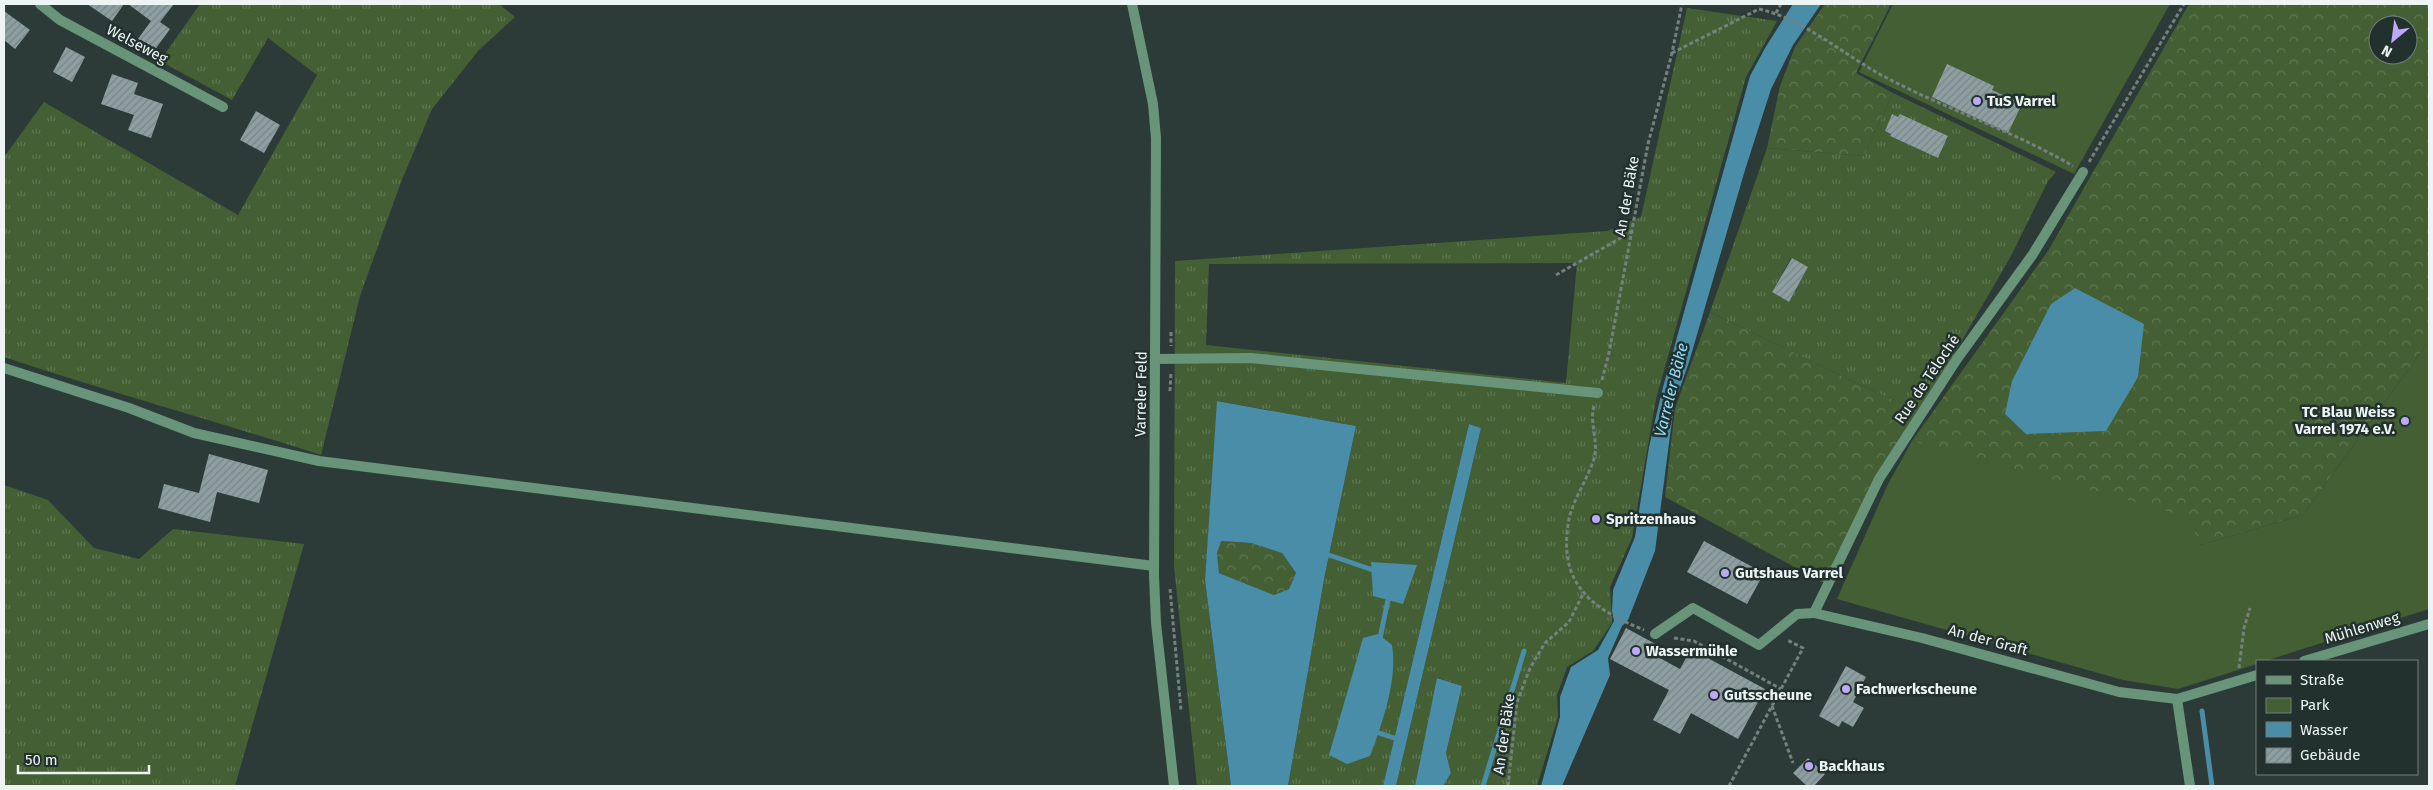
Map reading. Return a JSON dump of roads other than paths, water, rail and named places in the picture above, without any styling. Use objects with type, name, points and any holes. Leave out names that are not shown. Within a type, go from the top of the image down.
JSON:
[{"type":"street","name":"Welseweg","points":[[40,4],[60,20],[223,107]]},
{"type":"street","name":"Varreler Feld","points":[[1132,4],[1153,104],[1156,138],[1154,566],[1156,623],[1174,786]]},
{"type":"street","name":"Rue de Téloché","points":[[1814,613],[1879,479],[1956,359],[2033,254],[2082,172]]},
{"type":"street","points":[[1156,359],[1251,358],[1598,393]]},
{"type":"street","points":[[4,368],[129,408],[194,433],[319,461],[1154,566]]},
{"type":"street","points":[[1655,634],[1693,608],[1759,645],[1797,614],[1814,613]]},
{"type":"street","name":"An der Graft","points":[[1814,613],[1922,638],[2119,692],[2177,699]]},
{"type":"street","name":"Mühlenweg","points":[[2307,660],[2429,624]]},
{"type":"street","points":[[2190,786],[2177,699],[2256,675]]},
{"type":"water","name":"Varreler Bäke","points":[[1793,4],[1821,4],[1793,45],[1771,89],[1745,170],[1689,362],[1674,405],[1655,551],[1628,620],[1622,626],[1608,658],[1610,675],[1562,786],[1541,786],[1560,717],[1560,697],[1571,667],[1598,650],[1614,621],[1612,611],[1613,590],[1635,537],[1649,447],[1662,391],[1750,76]]},
{"type":"water","points":[[2075,288],[2144,324],[2138,377],[2106,431],[2026,434],[2005,414],[2012,381],[2051,304]]},
{"type":"water","points":[[1217,401],[1356,426],[1325,574],[1288,786],[1231,786],[1205,580]],"holes":[[[1221,541],[1251,543],[1282,553],[1296,573],[1289,589],[1274,595],[1219,573],[1217,553]]]},
{"type":"water","points":[[1469,424],[1481,428],[1396,786],[1383,786]]},
{"type":"water","points":[[1371,562],[1417,565],[1403,604],[1373,596]]},
{"type":"water","points":[[1378,634],[1392,645],[1393,672],[1388,701],[1370,756],[1347,764],[1329,755],[1363,638]]},
{"type":"water","points":[[1437,678],[1462,686],[1446,753],[1451,773],[1443,786],[1415,786]]},
{"type":"waterway","points":[[1329,555],[1376,571]]},
{"type":"waterway","points":[[1379,643],[1389,595]]},
{"type":"waterway","points":[[1483,786],[1524,651]]},
{"type":"waterway","points":[[2202,711],[2212,786]]},
{"type":"waterway","points":[[1373,731],[1394,738]]},
{"type":"place","name":"TuS Varrel","points":[[1977,101]]},
{"type":"place","name":"TC Blau Weiss Varrel 1974 e.V.","points":[[2405,421]]},
{"type":"place","name":"Spritzenhaus","points":[[1596,519]]},
{"type":"place","name":"Gutshaus Varrel","points":[[1725,573]]},
{"type":"place","name":"Wassermühle","points":[[1636,651]]},
{"type":"place","name":"Fachwerkscheune","points":[[1846,689]]},
{"type":"place","name":"Gutsscheune","points":[[1714,695]]},
{"type":"place","name":"Backhaus","points":[[1809,766]]}]
